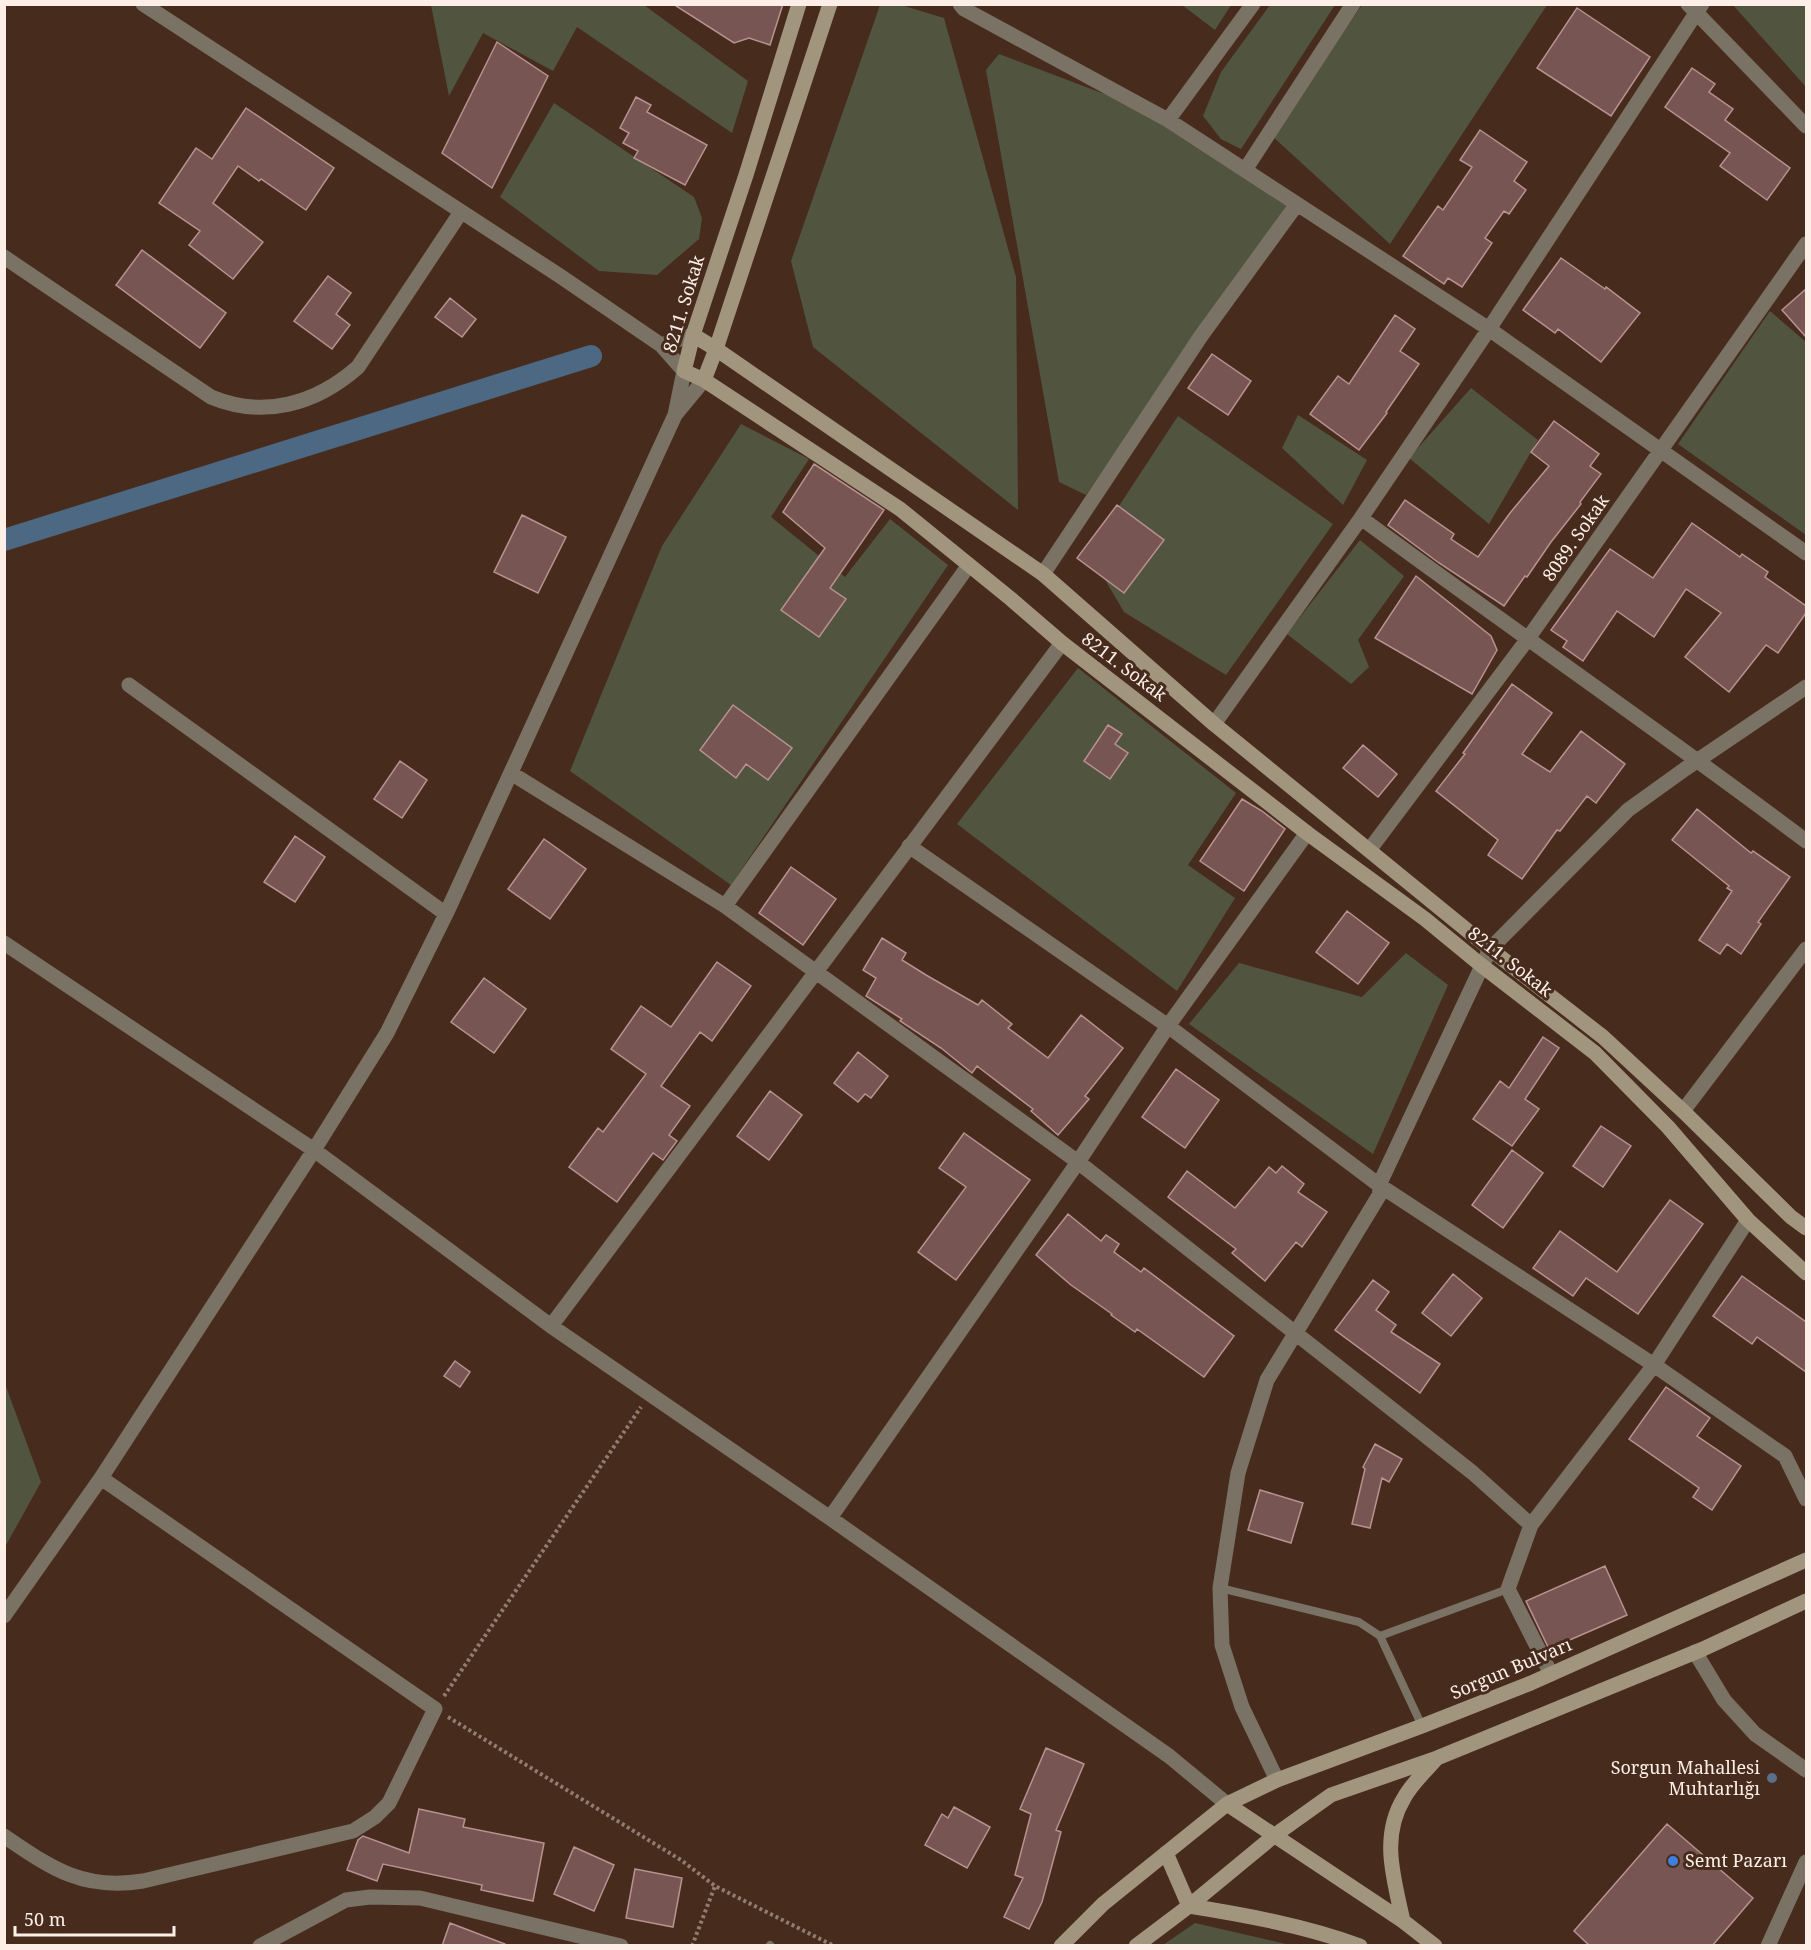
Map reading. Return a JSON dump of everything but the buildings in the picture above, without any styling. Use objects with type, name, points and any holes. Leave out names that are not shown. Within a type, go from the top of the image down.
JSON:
[{"type":"street","points":[[4,1616],[100,1478],[314,1150],[387,1033],[446,914],[675,415],[684,370],[661,345],[143,4]]},
{"type":"street","name":"8211. Sokak","points":[[799,4],[746,176],[693,335],[684,370],[704,380],[900,509],[1062,643],[1307,833],[1425,919],[1595,1053],[1668,1127],[1748,1221],[1806,1274]]},
{"type":"street","points":[[675,415],[704,380],[716,349],[830,4]]},
{"type":"street","points":[[960,4],[964,9],[1168,120],[1489,329],[1806,553]]},
{"type":"street","points":[[1168,120],[1253,4]]},
{"type":"street","points":[[1245,170],[1353,4]]},
{"type":"street","points":[[1214,724],[1361,518],[1489,329],[1695,7],[1806,126]]},
{"type":"street","points":[[1043,574],[1201,336],[1297,204]]},
{"type":"street","points":[[4,257],[205,393],[239,406],[281,407],[326,390],[346,378],[358,367],[461,212]]},
{"type":"street","name":"8089. Sokak","points":[[1370,849],[1527,640],[1806,244]]},
{"type":"street","points":[[661,345],[693,335],[1043,574],[1214,724],[1490,949],[1603,1037],[1683,1111],[1791,1217],[1806,1228]]},
{"type":"street","points":[[1361,518],[1527,640],[1698,760],[1806,841]]},
{"type":"street","points":[[725,906],[969,565]]},
{"type":"street","points":[[551,1326],[1062,643]]},
{"type":"street","points":[[129,685],[446,914]]},
{"type":"street","points":[[1277,1780],[1242,1707],[1222,1645],[1220,1588],[1238,1473],[1267,1380],[1380,1194],[1379,1185],[1490,949],[1628,810],[1806,687]]},
{"type":"street","points":[[511,773],[725,906],[1078,1162],[1473,1473],[1531,1525]]},
{"type":"street","points":[[830,1518],[1078,1162],[1167,1026],[1307,833]]},
{"type":"street","points":[[909,846],[1167,1026],[1379,1185],[1654,1365],[1785,1456],[1806,1499]]},
{"type":"street","points":[[4,943],[314,1150],[551,1326],[1169,1756],[1227,1804],[1403,1921],[1435,1946]]},
{"type":"street","points":[[1683,1111],[1806,949]]},
{"type":"street","points":[[1551,1674],[1508,1589],[1531,1525],[1654,1365],[1748,1221]]},
{"type":"street","points":[[4,1836],[60,1872],[82,1880],[113,1884],[142,1881],[353,1831],[375,1817],[389,1803],[435,1709],[100,1478]]},
{"type":"street","name":"Sorgun Bulvarı","points":[[1061,1946],[1103,1904],[1227,1804],[1277,1780],[1422,1726],[1551,1674],[1806,1560]]},
{"type":"street","points":[[1136,1946],[1189,1906],[1275,1835],[1331,1795],[1437,1758],[1695,1652],[1806,1601]]},
{"type":"street","points":[[1695,1652],[1724,1700],[1755,1734],[1806,1770]]},
{"type":"street","points":[[1403,1921],[1390,1857],[1391,1828],[1404,1798],[1437,1758]]},
{"type":"street","points":[[1166,1853],[1189,1906]]},
{"type":"street","points":[[1768,1946],[1806,1862]]},
{"type":"street","points":[[260,1946],[346,1900],[370,1897],[420,1898],[621,1946]]},
{"type":"street","points":[[1189,1906],[1246,1915],[1360,1946]]},
{"type":"lane","points":[[1220,1588],[1359,1622],[1380,1636],[1422,1726]]},
{"type":"lane","points":[[1380,1636],[1508,1589]]},
{"type":"path","points":[[650,1394],[435,1709],[681,1860],[715,1886],[834,1946]]},
{"type":"path","points":[[692,1946],[715,1886]]},
{"type":"green space","points":[[431,5],[644,5],[748,81],[732,133],[577,27],[553,71],[483,33],[449,96]]},
{"type":"green space","points":[[880,5],[901,5],[944,18],[1016,277],[1018,510],[813,347],[791,261]]},
{"type":"green space","points":[[1182,5],[1231,5],[1215,30]]},
{"type":"green space","points":[[1270,5],[1335,5],[1241,149],[1221,139],[1203,116],[1221,72]]},
{"type":"green space","points":[[1362,5],[1547,5],[1390,244],[1271,135]]},
{"type":"green space","points":[[1733,5],[1806,5],[1806,87]]},
{"type":"green space","points":[[999,54],[1115,98],[1245,170],[1290,200],[1086,495],[1059,482],[986,70]]},
{"type":"green space","points":[[554,103],[694,197],[702,218],[699,239],[657,275],[599,271],[500,197]]},
{"type":"green space","points":[[1770,311],[1806,342],[1806,535],[1678,444]]},
{"type":"green space","points":[[1471,388],[1538,440],[1489,524],[1409,458]]},
{"type":"green space","points":[[1298,415],[1367,460],[1343,505],[1282,448]]},
{"type":"green space","points":[[1178,416],[1333,524],[1226,675],[1124,612],[1097,566],[1094,544]]},
{"type":"green space","points":[[741,424],[809,459],[771,517],[845,577],[890,519],[948,565],[731,885],[570,771],[662,546]]},
{"type":"green space","points":[[1360,540],[1404,576],[1358,640],[1369,667],[1351,684],[1287,634]]},
{"type":"green space","points":[[1078,668],[1236,793],[1188,865],[1235,898],[1177,991],[957,824]]},
{"type":"green space","points":[[1406,953],[1448,985],[1373,1154],[1189,1024],[1239,963],[1362,997]]},
{"type":"green space","points":[[4,1381],[41,1482],[5,1547],[4,1547]]},
{"type":"green space","points":[[1195,1923],[1290,1945],[1163,1945]]},
{"type":"waterway","points":[[4,540],[591,356]]},
{"type":"place","name":"Sorgun Mahallesi Muhtarlığı","points":[[1772,1778]]},
{"type":"place","name":"Semt Pazarı","points":[[1673,1861]]}]
